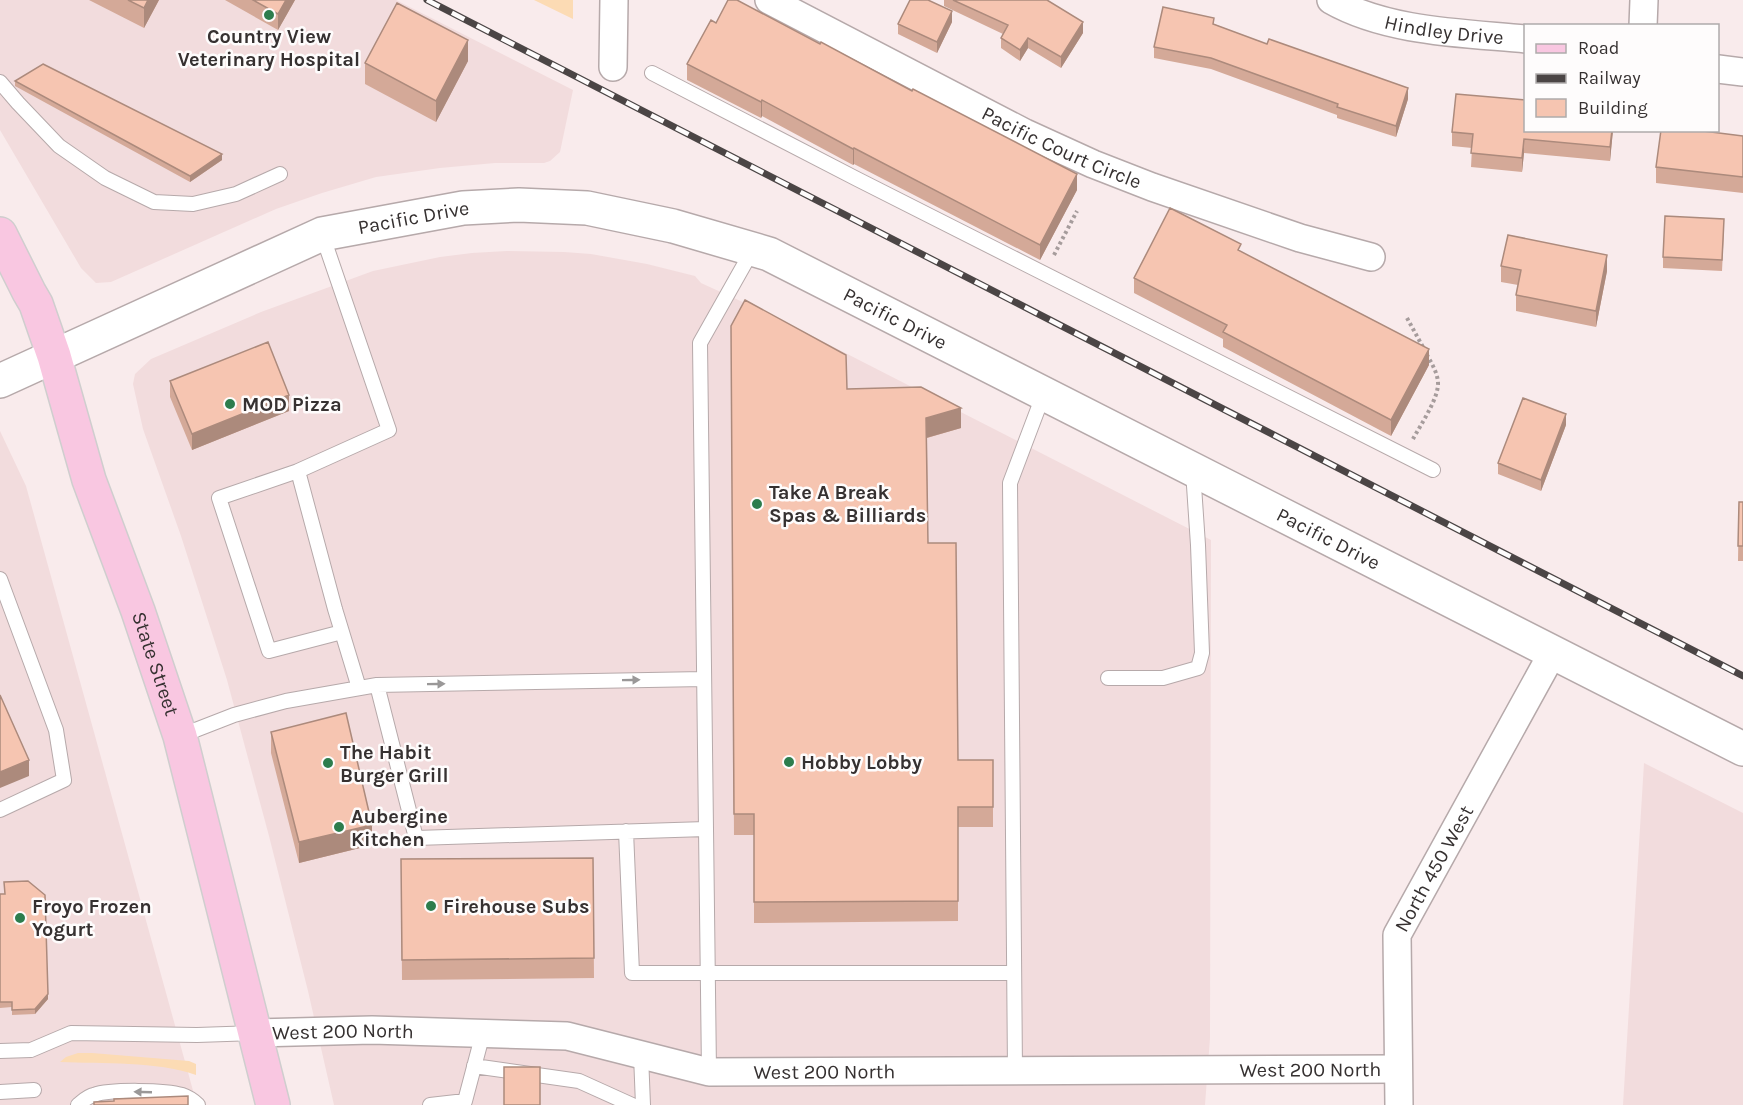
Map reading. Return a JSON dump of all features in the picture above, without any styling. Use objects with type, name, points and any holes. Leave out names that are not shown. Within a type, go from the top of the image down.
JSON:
[{"type":"main road","name":"State Street","points":[[0,234],[36,304],[54,356],[89,480],[138,611],[180,736],[273,1105]]},
{"type":"street","points":[[613,68],[614,0]]},
{"type":"street","name":"Pacific Court Circle","points":[[769,0],[1025,133],[1093,164],[1300,238],[1371,257]]},
{"type":"street","name":"Hindley Drive","points":[[1331,0],[1377,19],[1417,27],[1524,39]]},
{"type":"street","points":[[1643,24],[1644,0]]},
{"type":"street","points":[[1719,69],[1743,72]]},
{"type":"street","name":"Pacific Drive","points":[[0,381],[322,234],[463,208],[519,205],[587,208],[673,226],[769,254],[1743,749]]},
{"type":"street","name":"North 450 West","points":[[1399,1105],[1397,934],[1553,652]]},
{"type":"street","name":"West 200 North","points":[[256,1033],[372,1030],[567,1036],[709,1072],[1398,1069]]},
{"type":"lane","points":[[652,73],[1433,471]]},
{"type":"lane","points":[[0,82],[59,146],[105,178],[154,202],[192,204],[236,194],[280,174]]},
{"type":"lane","points":[[322,234],[389,430],[298,471],[219,498],[269,651],[342,632]]},
{"type":"lane","points":[[709,1072],[700,343],[753,249]]},
{"type":"lane","points":[[1015,1071],[1010,483],[1044,393]]},
{"type":"lane","points":[[1108,678],[1163,678],[1198,669],[1202,653],[1193,469]]},
{"type":"lane","points":[[298,471],[359,688]]},
{"type":"lane","points":[[0,579],[56,729],[64,780],[0,810]]},
{"type":"lane","points":[[180,736],[234,715],[285,701],[377,685],[704,679]]},
{"type":"lane","points":[[377,685],[416,838],[706,829]]},
{"type":"lane","points":[[626,831],[632,973],[1014,973]]},
{"type":"lane","points":[[0,1051],[32,1050],[71,1033],[197,1035],[256,1033]]},
{"type":"lane","points":[[430,1105],[465,1101],[483,1033]]},
{"type":"lane","points":[[641,1055],[643,1105]]},
{"type":"lane","points":[[474,1066],[579,1081],[632,1105]]},
{"type":"lane","points":[[0,1092],[34,1090]]},
{"type":"lane","points":[[78,1105],[92,1095],[146,1092],[182,1095],[198,1105]]},
{"type":"path","points":[[1045,273],[1077,211]]},
{"type":"path","points":[[1405,456],[1434,398],[1438,384],[1434,368],[1407,318]]},
{"type":"shaded area","points":[[0,0],[396,0],[573,90],[560,152],[544,163],[495,163],[376,177],[276,209],[111,282],[96,283],[81,268],[0,130]]},
{"type":"shaded area","points":[[534,0],[573,0],[573,19]]},
{"type":"shaded area","points":[[507,251],[591,254],[647,264],[695,276],[701,283],[769,314],[1211,540],[1210,1038],[1205,1105],[334,1105],[269,836],[227,680],[181,536],[143,429],[133,384],[135,374],[151,359],[261,312],[373,271],[440,257]]},
{"type":"shaded area","points":[[0,431],[26,486],[197,1105],[0,1105]]},
{"type":"shaded area","points":[[1644,763],[1743,813],[1743,1105],[1623,1105]]},
{"type":"shaded area","points":[[78,1053],[189,1061],[196,1064],[196,1075],[147,1065],[60,1062]]},
{"type":"building","points":[[128,0],[148,0],[144,8]]},
{"type":"building","points":[[253,0],[286,0],[278,14]]},
{"type":"building","points":[[728,0],[737,0],[1077,174],[1040,245],[762,100],[761,102],[687,64],[711,20],[716,23]]},
{"type":"building","points":[[910,0],[928,0],[952,11],[937,42],[898,24]]},
{"type":"building","points":[[953,0],[1047,0],[1083,22],[1061,57],[1028,38],[1020,50],[1001,38],[1008,25]]},
{"type":"building","points":[[397,3],[468,40],[436,101],[365,63]]},
{"type":"building","points":[[1163,7],[1214,18],[1213,24],[1267,44],[1269,39],[1408,88],[1396,126],[1337,107],[1338,104],[1211,58],[1154,47]]},
{"type":"building","points":[[43,64],[222,154],[190,176],[15,81]]},
{"type":"building","points":[[1456,94],[1524,100],[1524,132],[1612,132],[1610,147],[1524,139],[1522,158],[1471,153],[1473,134],[1452,132]]},
{"type":"building","points":[[1661,132],[1711,132],[1743,136],[1743,177],[1656,167]]},
{"type":"building","points":[[1170,208],[1241,244],[1238,250],[1429,349],[1391,420],[1223,332],[1227,325],[1134,278]]},
{"type":"building","points":[[1665,216],[1724,219],[1722,260],[1663,257]]},
{"type":"building","points":[[1508,235],[1607,255],[1596,311],[1516,295],[1521,270],[1501,266]]},
{"type":"building","points":[[745,300],[846,355],[847,389],[921,387],[961,408],[926,418],[928,543],[956,543],[958,760],[993,760],[993,807],[958,807],[958,901],[754,902],[754,814],[734,814],[731,326]]},
{"type":"building","name":"MOD Pizza","points":[[268,342],[289,395],[192,434],[170,381]]},
{"type":"building","points":[[1523,398],[1566,414],[1541,480],[1498,463]]},
{"type":"building","points":[[1739,502],[1743,502],[1743,546],[1738,546]]},
{"type":"building","points":[[0,695],[29,760],[0,772]]},
{"type":"building","points":[[346,713],[372,825],[299,842],[271,732]]},
{"type":"building","points":[[593,858],[594,958],[402,960],[401,859]]},
{"type":"building","points":[[28,881],[45,895],[48,994],[35,1009],[12,1010],[12,1002],[0,1002],[0,894],[5,894],[4,882]]},
{"type":"building","points":[[504,1067],[540,1067],[540,1105],[504,1105]]},
{"type":"building","points":[[188,1096],[188,1105],[94,1105],[94,1102],[114,1101],[114,1099]]},
{"type":"railway","points":[[427,0],[1743,676]]},
{"type":"place","name":"Country View Veterinary Hospital","points":[[269,15]]},
{"type":"place","name":"MOD Pizza","points":[[230,404]]},
{"type":"place","name":"Take A Break Spas & Billiards","points":[[757,504]]},
{"type":"place","name":"Hobby Lobby","points":[[789,762]]},
{"type":"place","name":"The Habit Burger Grill","points":[[328,763]]},
{"type":"place","name":"Aubergine Kitchen","points":[[339,827]]},
{"type":"place","name":"Firehouse Subs","points":[[431,906]]},
{"type":"place","name":"Froyo Frozen Yogurt","points":[[20,918]]}]
